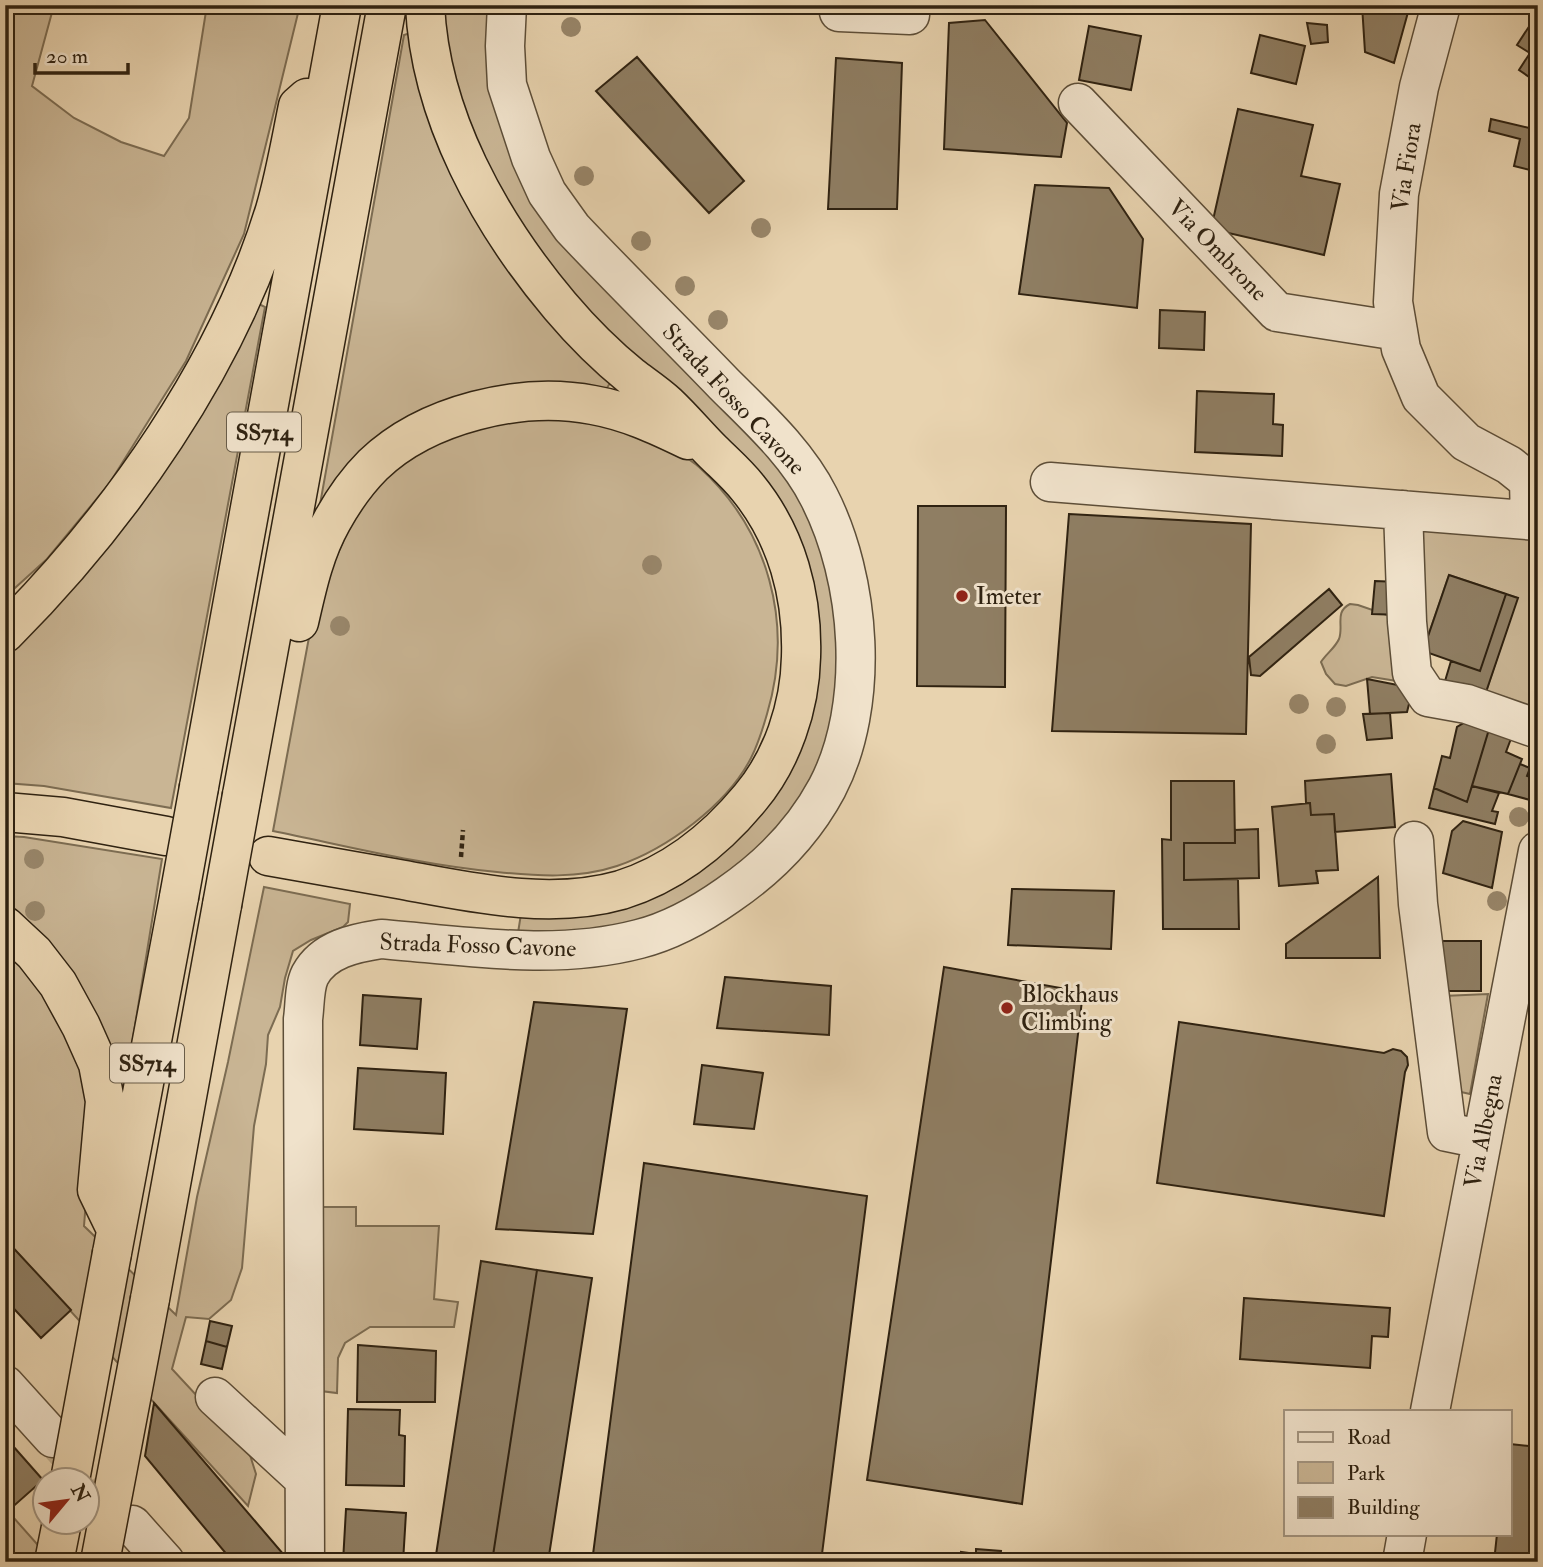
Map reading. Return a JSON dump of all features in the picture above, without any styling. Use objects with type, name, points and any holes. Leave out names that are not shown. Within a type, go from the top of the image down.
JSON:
[{"type":"highway","name":"SS714","points":[[72,1466],[342,5]]},
{"type":"highway","name":"SS714","points":[[100,1562],[387,5]]},
{"type":"highway","points":[[268,856],[489,895],[554,898],[597,895],[641,882],[681,861],[713,837],[761,785],[784,741],[800,680],[802,635],[796,591],[783,547],[761,504],[731,469],[666,403],[632,377],[579,327],[543,285],[509,236],[478,185],[444,108],[430,48],[425,5]]},
{"type":"highway","points":[[5,634],[43,596],[125,494],[172,424],[215,351],[247,284],[275,209],[298,106],[329,78]]},
{"type":"highway","points":[[265,670],[295,643],[314,562],[332,520],[374,464],[426,430],[450,419],[494,406],[541,400],[590,404],[639,417],[715,454]]},
{"type":"highway","points":[[5,812],[63,817],[166,836]]},
{"type":"highway","points":[[5,926],[34,953],[58,984],[98,1064],[105,1101],[97,1190],[115,1242]]},
{"type":"highway","points":[[54,1562],[59,1536]]},
{"type":"street","name":"Strada Fosso Cavone","points":[[305,1562],[303,1019],[309,976],[322,961],[342,948],[381,939],[528,951],[572,950],[632,941],[676,927],[710,908],[747,882],[782,850],[807,818],[827,787],[841,753],[855,674],[849,591],[840,551],[817,494],[772,433],[580,237],[547,193],[531,158],[507,85],[507,5]]},
{"type":"street","points":[[839,5],[839,12],[910,15],[910,5]]},
{"type":"street","name":"Via Fiora","points":[[1398,331],[1394,302],[1399,194],[1419,87],[1441,5]]},
{"type":"street","name":"Via Ombrone","points":[[1078,103],[1277,312],[1398,331]]},
{"type":"street","points":[[1049,482],[1534,520],[1529,481],[1509,465],[1466,442],[1421,397],[1401,349],[1398,331]]},
{"type":"street","points":[[1404,510],[1407,622],[1412,673],[1428,697],[1467,704],[1538,729]]},
{"type":"street","points":[[1414,841],[1418,904],[1447,1132],[1481,1139]]},
{"type":"street","name":"Via Albegna","points":[[1430,1410],[1538,851]]},
{"type":"street","points":[[5,1385],[53,1438]]},
{"type":"street","points":[[215,1397],[303,1479]]},
{"type":"street","points":[[132,1525],[165,1562]]},
{"type":"street","points":[[1402,1562],[1407,1536]]},
{"type":"green space","points":[[5,5],[54,5],[32,86],[74,118],[121,142],[164,156],[189,118],[207,5],[300,5],[244,234],[186,361],[109,484],[47,559],[5,597]]},
{"type":"green space","points":[[436,5],[496,5],[511,134],[805,488],[840,577],[840,714],[789,829],[668,921],[517,939],[521,914],[743,831],[812,588],[569,299],[476,155]]},
{"type":"green space","points":[[404,35],[411,35],[612,380],[605,391],[509,389],[319,510]]},
{"type":"green space","points":[[257,303],[265,307],[171,808],[44,786],[5,783],[5,656],[63,597]]},
{"type":"green space","points":[[568,414],[655,442],[687,458],[723,492],[743,520],[758,549],[769,580],[776,613],[778,646],[775,680],[767,714],[754,753],[740,775],[727,792],[694,823],[656,849],[617,866],[572,875],[512,873],[440,865],[273,831],[315,605],[361,501],[406,459],[472,426]]},
{"type":"green space","points":[[1417,529],[1538,539],[1538,712],[1485,695],[1517,598],[1449,575],[1423,651]]},
{"type":"green space","points":[[1350,604],[1393,617],[1403,682],[1372,677],[1346,686],[1335,684],[1326,674],[1321,662],[1339,639],[1342,611]]},
{"type":"green space","points":[[5,836],[162,859],[126,1081],[5,909]]},
{"type":"green space","points":[[264,887],[350,904],[348,922],[343,927],[311,940],[293,951],[280,1007],[268,1035],[266,1064],[254,1126],[242,1268],[231,1300],[209,1319],[186,1317],[172,1369],[249,1452],[256,1474],[248,1506],[5,1239],[5,943],[63,1021],[94,1098],[84,1226],[176,1315],[197,1197]]},
{"type":"green space","points":[[1488,994],[1470,1094],[1452,1090],[1443,996]]},
{"type":"green space","points":[[323,1207],[356,1207],[356,1226],[439,1226],[434,1299],[458,1302],[454,1327],[370,1327],[345,1343],[338,1358],[337,1393],[321,1391]]},
{"type":"green space","points":[[5,1508],[53,1562],[5,1562]]},
{"type":"building","points":[[1362,5],[1410,5],[1394,63],[1365,52]]},
{"type":"building","points":[[985,20],[1067,123],[1061,157],[944,149],[949,23]]},
{"type":"building","points":[[1307,23],[1327,25],[1328,42],[1311,44]]},
{"type":"building","points":[[1530,25],[1538,30],[1538,58],[1517,45]]},
{"type":"building","points":[[1089,26],[1141,36],[1131,90],[1079,80]]},
{"type":"building","points":[[1260,35],[1305,46],[1296,84],[1251,73]]},
{"type":"building","points":[[1530,53],[1538,58],[1538,83],[1519,70]]},
{"type":"building","points":[[637,57],[744,181],[709,213],[596,91]]},
{"type":"building","points":[[836,58],[902,63],[897,209],[828,209]]},
{"type":"building","points":[[1238,109],[1313,125],[1301,176],[1340,184],[1324,255],[1211,229]]},
{"type":"building","points":[[1491,119],[1538,130],[1538,172],[1514,166],[1520,139],[1489,131]]},
{"type":"building","points":[[1035,185],[1109,188],[1143,239],[1137,308],[1019,294]]},
{"type":"building","points":[[1160,310],[1205,312],[1204,350],[1159,348]]},
{"type":"building","points":[[1197,391],[1274,394],[1273,424],[1283,425],[1282,456],[1195,452]]},
{"type":"building","name":"Imeter","points":[[918,506],[1006,506],[1005,687],[917,686]]},
{"type":"building","points":[[1069,514],[1251,524],[1246,734],[1052,731]]},
{"type":"building","points":[[1449,575],[1506,594],[1480,671],[1423,651]]},
{"type":"building","points":[[1375,581],[1399,582],[1402,615],[1372,614]]},
{"type":"building","points":[[1329,589],[1342,605],[1260,676],[1251,675],[1249,657]]},
{"type":"building","points":[[1506,594],[1518,598],[1485,695],[1445,681],[1451,661],[1480,671]]},
{"type":"building","points":[[1367,679],[1413,688],[1407,712],[1370,714]]},
{"type":"building","points":[[1390,713],[1392,738],[1367,740],[1363,714]]},
{"type":"building","points":[[1472,718],[1490,726],[1467,802],[1434,788],[1442,756],[1450,758],[1457,727]]},
{"type":"building","points":[[1490,726],[1515,728],[1506,752],[1522,759],[1508,794],[1472,786]]},
{"type":"building","points":[[1520,764],[1530,768],[1527,776],[1536,779],[1530,800],[1508,794]]},
{"type":"building","points":[[1391,774],[1395,827],[1335,832],[1334,814],[1311,815],[1310,803],[1306,803],[1305,781]]},
{"type":"building","points":[[1171,781],[1234,781],[1235,843],[1184,843],[1184,880],[1238,879],[1239,929],[1163,929],[1162,839],[1171,840]]},
{"type":"building","points":[[1472,786],[1499,793],[1492,811],[1498,812],[1495,824],[1429,808],[1434,788],[1467,802]]},
{"type":"building","points":[[1310,803],[1311,815],[1334,814],[1338,870],[1316,871],[1318,883],[1279,886],[1272,807]]},
{"type":"building","points":[[1463,821],[1502,832],[1492,888],[1443,873],[1452,831]]},
{"type":"building","points":[[1258,829],[1259,878],[1184,880],[1184,843],[1235,843],[1235,830]]},
{"type":"building","points":[[1378,877],[1380,958],[1286,958],[1286,944]]},
{"type":"building","points":[[1012,889],[1114,891],[1111,949],[1008,945]]},
{"type":"building","points":[[1440,941],[1481,941],[1481,991],[1441,991]]},
{"type":"building","points":[[944,967],[1083,992],[1022,1504],[867,1480]]},
{"type":"building","points":[[725,977],[831,986],[829,1035],[717,1028]]},
{"type":"building","points":[[363,995],[421,999],[417,1049],[360,1045]]},
{"type":"building","points":[[534,1002],[627,1009],[593,1234],[496,1229]]},
{"type":"building","points":[[1179,1022],[1384,1053],[1393,1049],[1401,1051],[1407,1057],[1408,1065],[1384,1216],[1157,1183]]},
{"type":"building","points":[[702,1065],[763,1073],[754,1129],[694,1124]]},
{"type":"building","points":[[358,1068],[446,1073],[443,1134],[354,1129]]},
{"type":"building","points":[[644,1163],[867,1196],[821,1562],[592,1562]]},
{"type":"building","points":[[5,1239],[71,1310],[41,1338],[5,1299]]},
{"type":"building","points":[[481,1261],[537,1270],[492,1562],[436,1555]]},
{"type":"building","points":[[537,1270],[592,1278],[548,1562],[492,1562]]},
{"type":"building","points":[[1244,1298],[1390,1308],[1388,1337],[1372,1336],[1370,1368],[1240,1359]]},
{"type":"building","points":[[210,1321],[232,1326],[227,1347],[206,1341]]},
{"type":"building","points":[[206,1341],[227,1347],[222,1369],[201,1364]]},
{"type":"building","points":[[358,1345],[436,1351],[435,1402],[357,1402]]},
{"type":"building","points":[[154,1403],[290,1562],[233,1562],[145,1456]]},
{"type":"building","points":[[348,1409],[400,1410],[399,1435],[405,1436],[404,1486],[346,1485]]},
{"type":"building","points":[[5,1437],[32,1468],[32,1490],[8,1511],[5,1508]]},
{"type":"building","points":[[1512,1444],[1538,1447],[1538,1562],[1494,1562],[1497,1536],[1512,1536]]},
{"type":"building","points":[[346,1509],[406,1513],[403,1562],[343,1562]]},
{"type":"building","points":[[976,1549],[1001,1551],[1000,1562],[971,1562],[961,1555],[961,1552],[976,1554]]},
{"type":"building","points":[[951,1555],[961,1555],[971,1562],[943,1562]]},
{"type":"tunnel","points":[[54,1438],[131,1524]]},
{"type":"place","name":"Imeter","points":[[962,596]]},
{"type":"place","name":"Blockhaus Climbing","points":[[1007,1008]]}]
